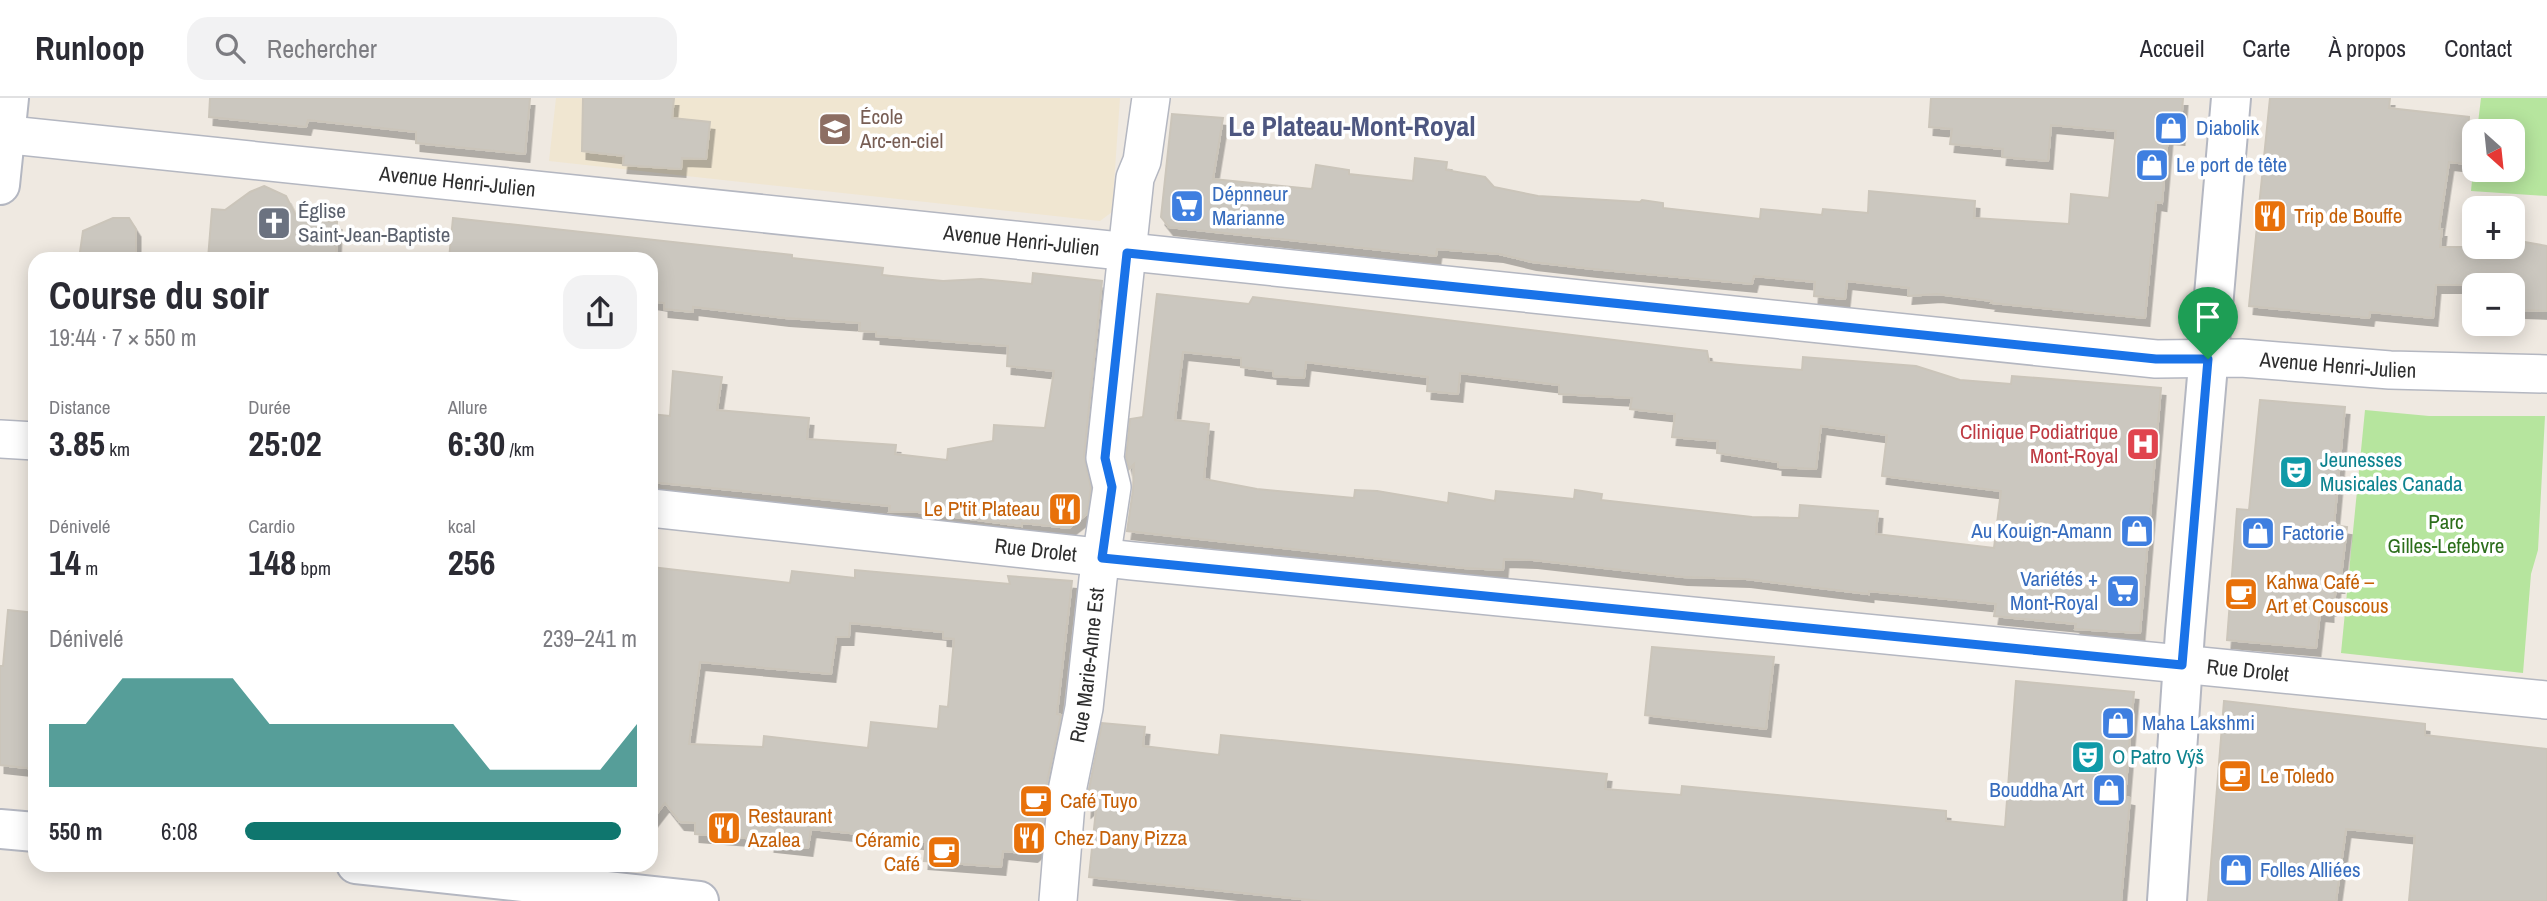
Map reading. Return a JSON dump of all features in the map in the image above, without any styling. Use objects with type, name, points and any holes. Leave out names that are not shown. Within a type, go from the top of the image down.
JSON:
[{"type":"main road","points":[[2167,901],[2182,665],[2231,98]]},
{"type":"main road","points":[[0,185],[5,122]]},
{"type":"main road","points":[[0,829],[28,831]]},
{"type":"main road","points":[[430,872],[699,901]]},
{"type":"street","name":"Rue Marie-Anne Est","points":[[1058,901],[1067,791],[1084,708],[1112,487],[1105,458],[1135,178],[1142,161],[1151,98]]},
{"type":"street","name":"Avenue Henri-Julien","points":[[5,122],[1127,253],[2156,359],[2241,358],[2490,374],[2547,374]]},
{"type":"street","points":[[0,439],[28,441]]},
{"type":"street","name":"Rue Drolet","points":[[658,509],[1102,558],[2547,700]]},
{"type":"shaded area","name":"École Arc-en-ciel","points":[[556,98],[1120,98],[1112,212],[1100,221],[549,161]]},
{"type":"green space","points":[[2481,98],[2547,98],[2547,196],[2471,191],[2472,182],[2525,182],[2525,119],[2478,119]]},
{"type":"green space","name":"Parc Gilles-Lefebvre","points":[[2365,410],[2429,416],[2545,416],[2538,550],[2531,574],[2523,673],[2341,653]]},
{"type":"building","points":[[210,98],[530,98],[525,154],[416,143],[416,132],[308,120],[306,127],[209,117]]},
{"type":"building","points":[[583,98],[674,98],[672,118],[710,122],[706,159],[682,158],[681,169],[623,165],[624,156],[582,151]]},
{"type":"building","points":[[1931,98],[2183,98],[2180,137],[2168,136],[2162,203],[2156,202],[2145,318],[1991,303],[1992,301],[1937,294],[1908,296],[1909,288],[1847,281],[1845,299],[1814,296],[1815,282],[1754,276],[1752,284],[1593,269],[1532,262],[1499,254],[1437,249],[1436,256],[1169,227],[1161,217],[1172,114],[1223,118],[1213,179],[1312,189],[1316,165],[1349,170],[1349,174],[1413,181],[1415,158],[1447,162],[1446,170],[1485,177],[1494,187],[1538,196],[1642,200],[1663,203],[1663,208],[1760,219],[1761,209],[1822,215],[1823,209],[1868,213],[1869,191],[1975,201],[1974,218],[2069,224],[2071,194],[2109,198],[2116,131],[2051,125],[2048,161],[2002,157],[2003,149],[1950,144],[1952,129],[1929,127]]},
{"type":"building","points":[[2270,98],[2390,98],[2389,108],[2469,117],[2462,119],[2462,164],[2449,162],[2439,229],[2442,229],[2440,247],[2462,247],[2462,259],[2525,259],[2525,242],[2547,246],[2547,311],[2525,310],[2525,273],[2462,273],[2462,285],[2436,285],[2433,318],[2370,312],[2369,318],[2249,306]]},
{"type":"building","name":"Église Saint-Jean-Baptiste","points":[[264,186],[286,196],[298,220],[337,222],[336,252],[209,252],[212,209],[225,210],[250,192]]},
{"type":"building","points":[[113,218],[129,218],[136,229],[136,252],[80,252],[83,231]]},
{"type":"building","points":[[453,218],[792,255],[792,258],[883,268],[882,275],[911,278],[943,281],[981,279],[1032,284],[1033,273],[1102,281],[1084,456],[1091,488],[1087,514],[1069,528],[1022,523],[1022,526],[918,512],[889,512],[890,506],[658,483],[658,415],[670,416],[673,371],[722,377],[717,410],[809,418],[807,439],[896,445],[895,454],[947,460],[948,449],[993,441],[994,425],[1045,428],[1054,371],[1007,366],[1008,346],[876,336],[876,332],[859,331],[860,323],[785,318],[693,307],[693,312],[664,309],[664,303],[658,302],[658,252],[450,252]]},
{"type":"building","points":[[1157,294],[1249,304],[1253,297],[1707,351],[1709,362],[1740,365],[1802,370],[1803,357],[1916,366],[1960,380],[2011,384],[2012,376],[2161,388],[2140,633],[2075,629],[2076,624],[1994,616],[1996,604],[1869,591],[1869,594],[1746,579],[1683,577],[1533,560],[1504,559],[1503,570],[1464,568],[1127,531],[1134,464],[1129,469],[1126,457],[1130,419],[1143,417]],"holes":[[[1183,352],[1241,358],[1241,367],[1273,371],[1273,376],[1304,378],[1306,362],[1428,377],[1427,391],[1458,394],[1460,373],[1559,385],[1559,394],[1632,398],[1630,409],[1675,414],[1672,437],[1718,441],[1717,453],[1778,462],[1778,467],[1816,469],[1821,426],[1887,435],[1882,476],[2001,491],[1994,548],[1876,534],[1878,511],[1800,505],[1799,518],[1752,517],[1601,500],[1602,494],[1575,490],[1574,499],[1496,491],[1495,501],[1449,493],[1448,503],[1377,491],[1355,490],[1354,498],[1257,489],[1204,479],[1209,424],[1175,420]]]},
{"type":"building","points":[[2260,400],[2345,407],[2334,525],[2347,527],[2340,585],[2336,585],[2334,607],[2329,608],[2329,614],[2320,613],[2316,648],[2227,640],[2237,509],[2249,510]]},
{"type":"building","points":[[658,568],[790,583],[792,571],[855,578],[855,570],[1010,584],[1008,576],[1072,581],[1057,714],[1061,715],[1046,787],[1041,847],[1033,854],[1003,851],[1001,867],[924,861],[926,842],[888,837],[811,829],[808,848],[770,844],[771,840],[695,834],[695,823],[680,822],[665,803],[658,812]],"holes":[[[850,623],[943,632],[943,638],[954,639],[948,707],[940,706],[938,729],[871,722],[868,748],[764,736],[763,747],[689,744],[700,662],[831,674],[836,637],[849,637]]]},
{"type":"building","points":[[8,610],[28,612],[28,768],[0,765],[0,666],[3,666]]},
{"type":"building","points":[[1652,647],[1774,657],[1766,729],[1645,715]]},
{"type":"building","points":[[2016,681],[2134,692],[2125,797],[2130,798],[2121,901],[1320,901],[1089,877],[1097,800],[1087,809],[1088,794],[1102,723],[1145,727],[1143,746],[1219,755],[1221,735],[1607,774],[1605,789],[1681,795],[1682,786],[1946,811],[1946,821],[2005,827]]},
{"type":"building","points":[[2224,701],[2425,724],[2425,735],[2547,749],[2547,901],[2409,901],[2415,836],[2346,829],[2336,901],[2208,901]]},
{"type":"place","name":"Diabolik","points":[[2171,128]]},
{"type":"place","name":"École Arc-en-ciel","points":[[835,129]]},
{"type":"place","name":"Le port de tête","points":[[2152,165]]},
{"type":"place","name":"Dépnneur Marianne","points":[[1187,206]]},
{"type":"place","name":"Trip de Bouffe","points":[[2270,216]]},
{"type":"place","name":"Église Saint-Jean-Baptiste","points":[[274,223]]},
{"type":"place","name":"Clinique Podiatrique Mont-Royal","points":[[2143,444]]},
{"type":"place","name":"Jeunesses Musicales Canada","points":[[2296,472]]},
{"type":"place","name":"Le P'tit Plateau","points":[[1065,509]]},
{"type":"place","name":"Au Kouign-Amann","points":[[2137,531]]},
{"type":"place","name":"Factorie","points":[[2258,533]]},
{"type":"place","name":"Variétés + Mont-Royal","points":[[2123,591]]},
{"type":"place","name":"Kahwa Café – Art et Couscous","points":[[2241,594]]},
{"type":"place","name":"Maha Lakshmi","points":[[2118,723]]},
{"type":"place","name":"O Patro Výš","points":[[2088,757]]},
{"type":"place","name":"Le Toledo","points":[[2235,776]]},
{"type":"place","name":"Bouddha Art","points":[[2109,790]]},
{"type":"place","name":"Café Tuyo","points":[[1036,801]]},
{"type":"place","name":"Restaurant Azalea","points":[[724,828]]},
{"type":"place","name":"Chez Dany Pizza","points":[[1029,838]]},
{"type":"place","name":"Céramic Café","points":[[944,852]]},
{"type":"place","name":"Folles Alliées","points":[[2236,870]]},
{"type":"district","name":"Le Plateau-Mont-Royal","points":[[1352,126]]},
{"type":"route","points":[[1127,253],[1973,338],[2156,359],[2208,359],[2182,665],[1102,558],[1112,487],[1105,458],[1127,253]]}]
